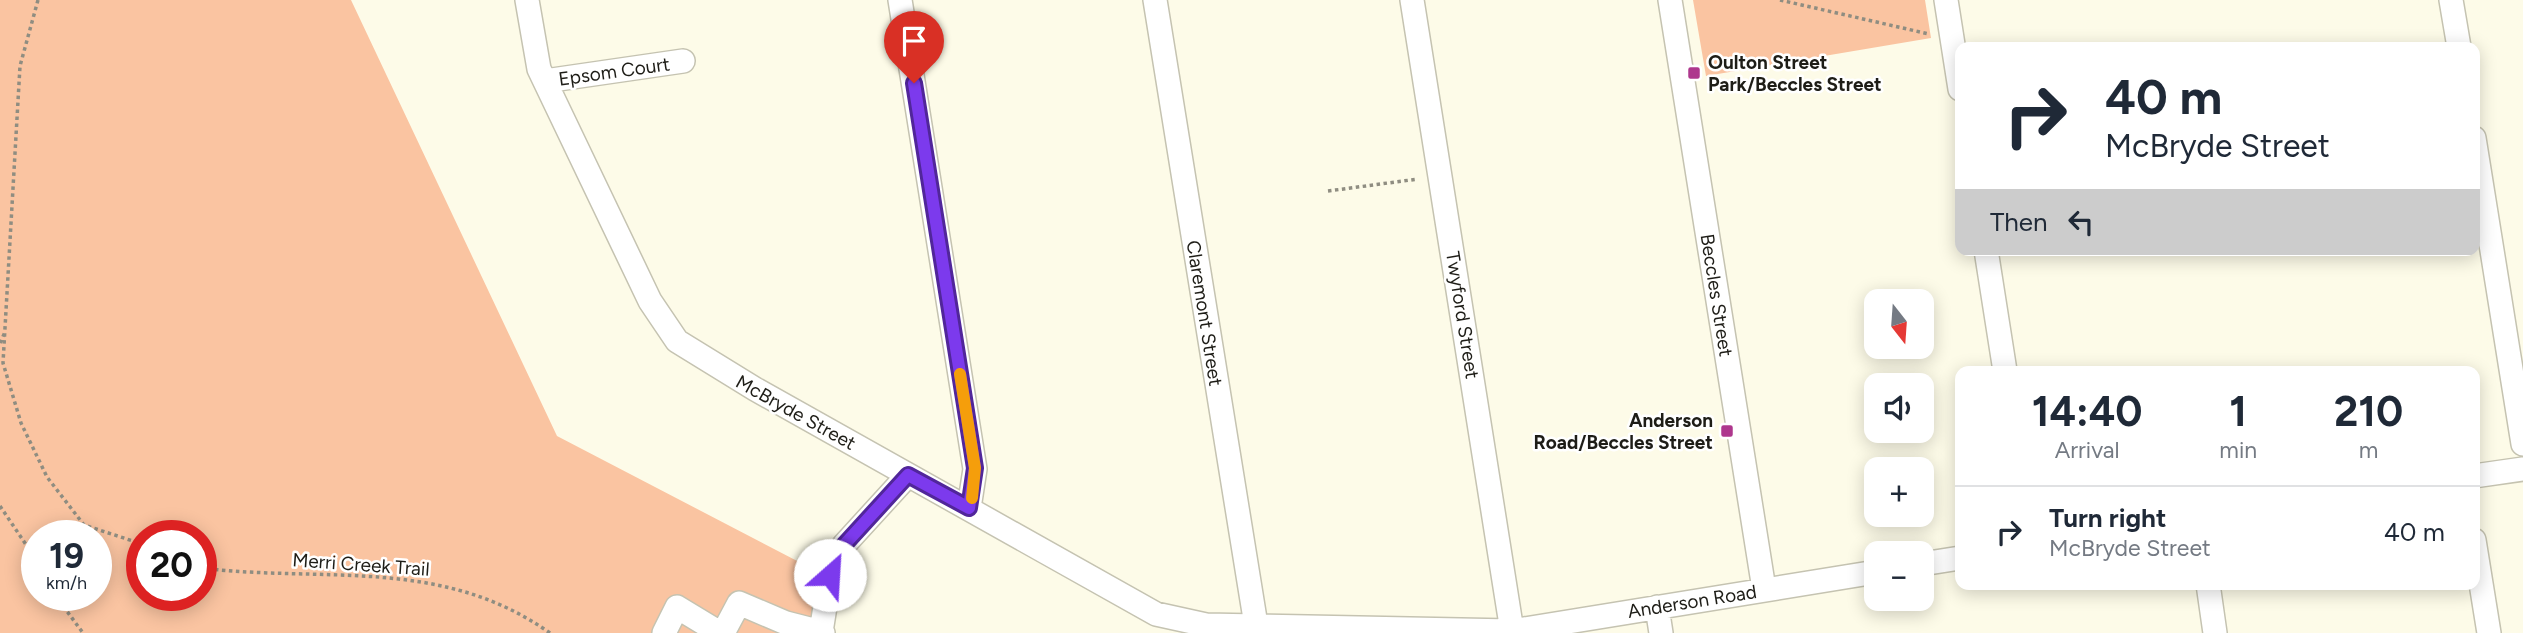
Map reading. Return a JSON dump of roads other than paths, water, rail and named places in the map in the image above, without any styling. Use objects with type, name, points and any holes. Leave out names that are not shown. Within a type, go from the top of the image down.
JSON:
[{"type":"street","name":"McBryde Street","points":[[527,0],[536,57],[545,81],[650,301],[677,341],[745,383],[1156,614],[1206,625],[1256,625]]},
{"type":"street","points":[[900,0],[975,468],[969,508]]},
{"type":"street","name":"Claremont Street","points":[[1156,0],[1256,625]]},
{"type":"street","name":"Twyford Street","points":[[1412,0],[1512,631]]},
{"type":"street","name":"Beccles Street","points":[[1670,0],[1764,589]]},
{"type":"street","points":[[1946,0],[1955,57]]},
{"type":"street","points":[[2451,0],[2458,42]]},
{"type":"street","name":"Epsom Court","points":[[545,81],[683,61]]},
{"type":"street","points":[[2480,177],[2523,444]]},
{"type":"street","points":[[1987,256],[2004,366]]},
{"type":"street","points":[[2480,475],[2523,469]]},
{"type":"street","points":[[664,633],[677,607],[722,633],[739,603],[786,624],[822,633],[830,575],[844,545],[908,475]]},
{"type":"street","points":[[1934,563],[1955,559]]},
{"type":"street","name":"Anderson Road","points":[[1256,625],[1398,631],[1512,631],[1864,574]]},
{"type":"street","points":[[2480,577],[2489,633]]},
{"type":"street","points":[[2209,590],[2215,633]]},
{"type":"street","points":[[1657,607],[1661,633]]},
{"type":"place","name":"Oulton Street Park/Beccles Street","points":[[1694,73]]},
{"type":"place","name":"Anderson Road/Beccles Street","points":[[1727,431]]}]
